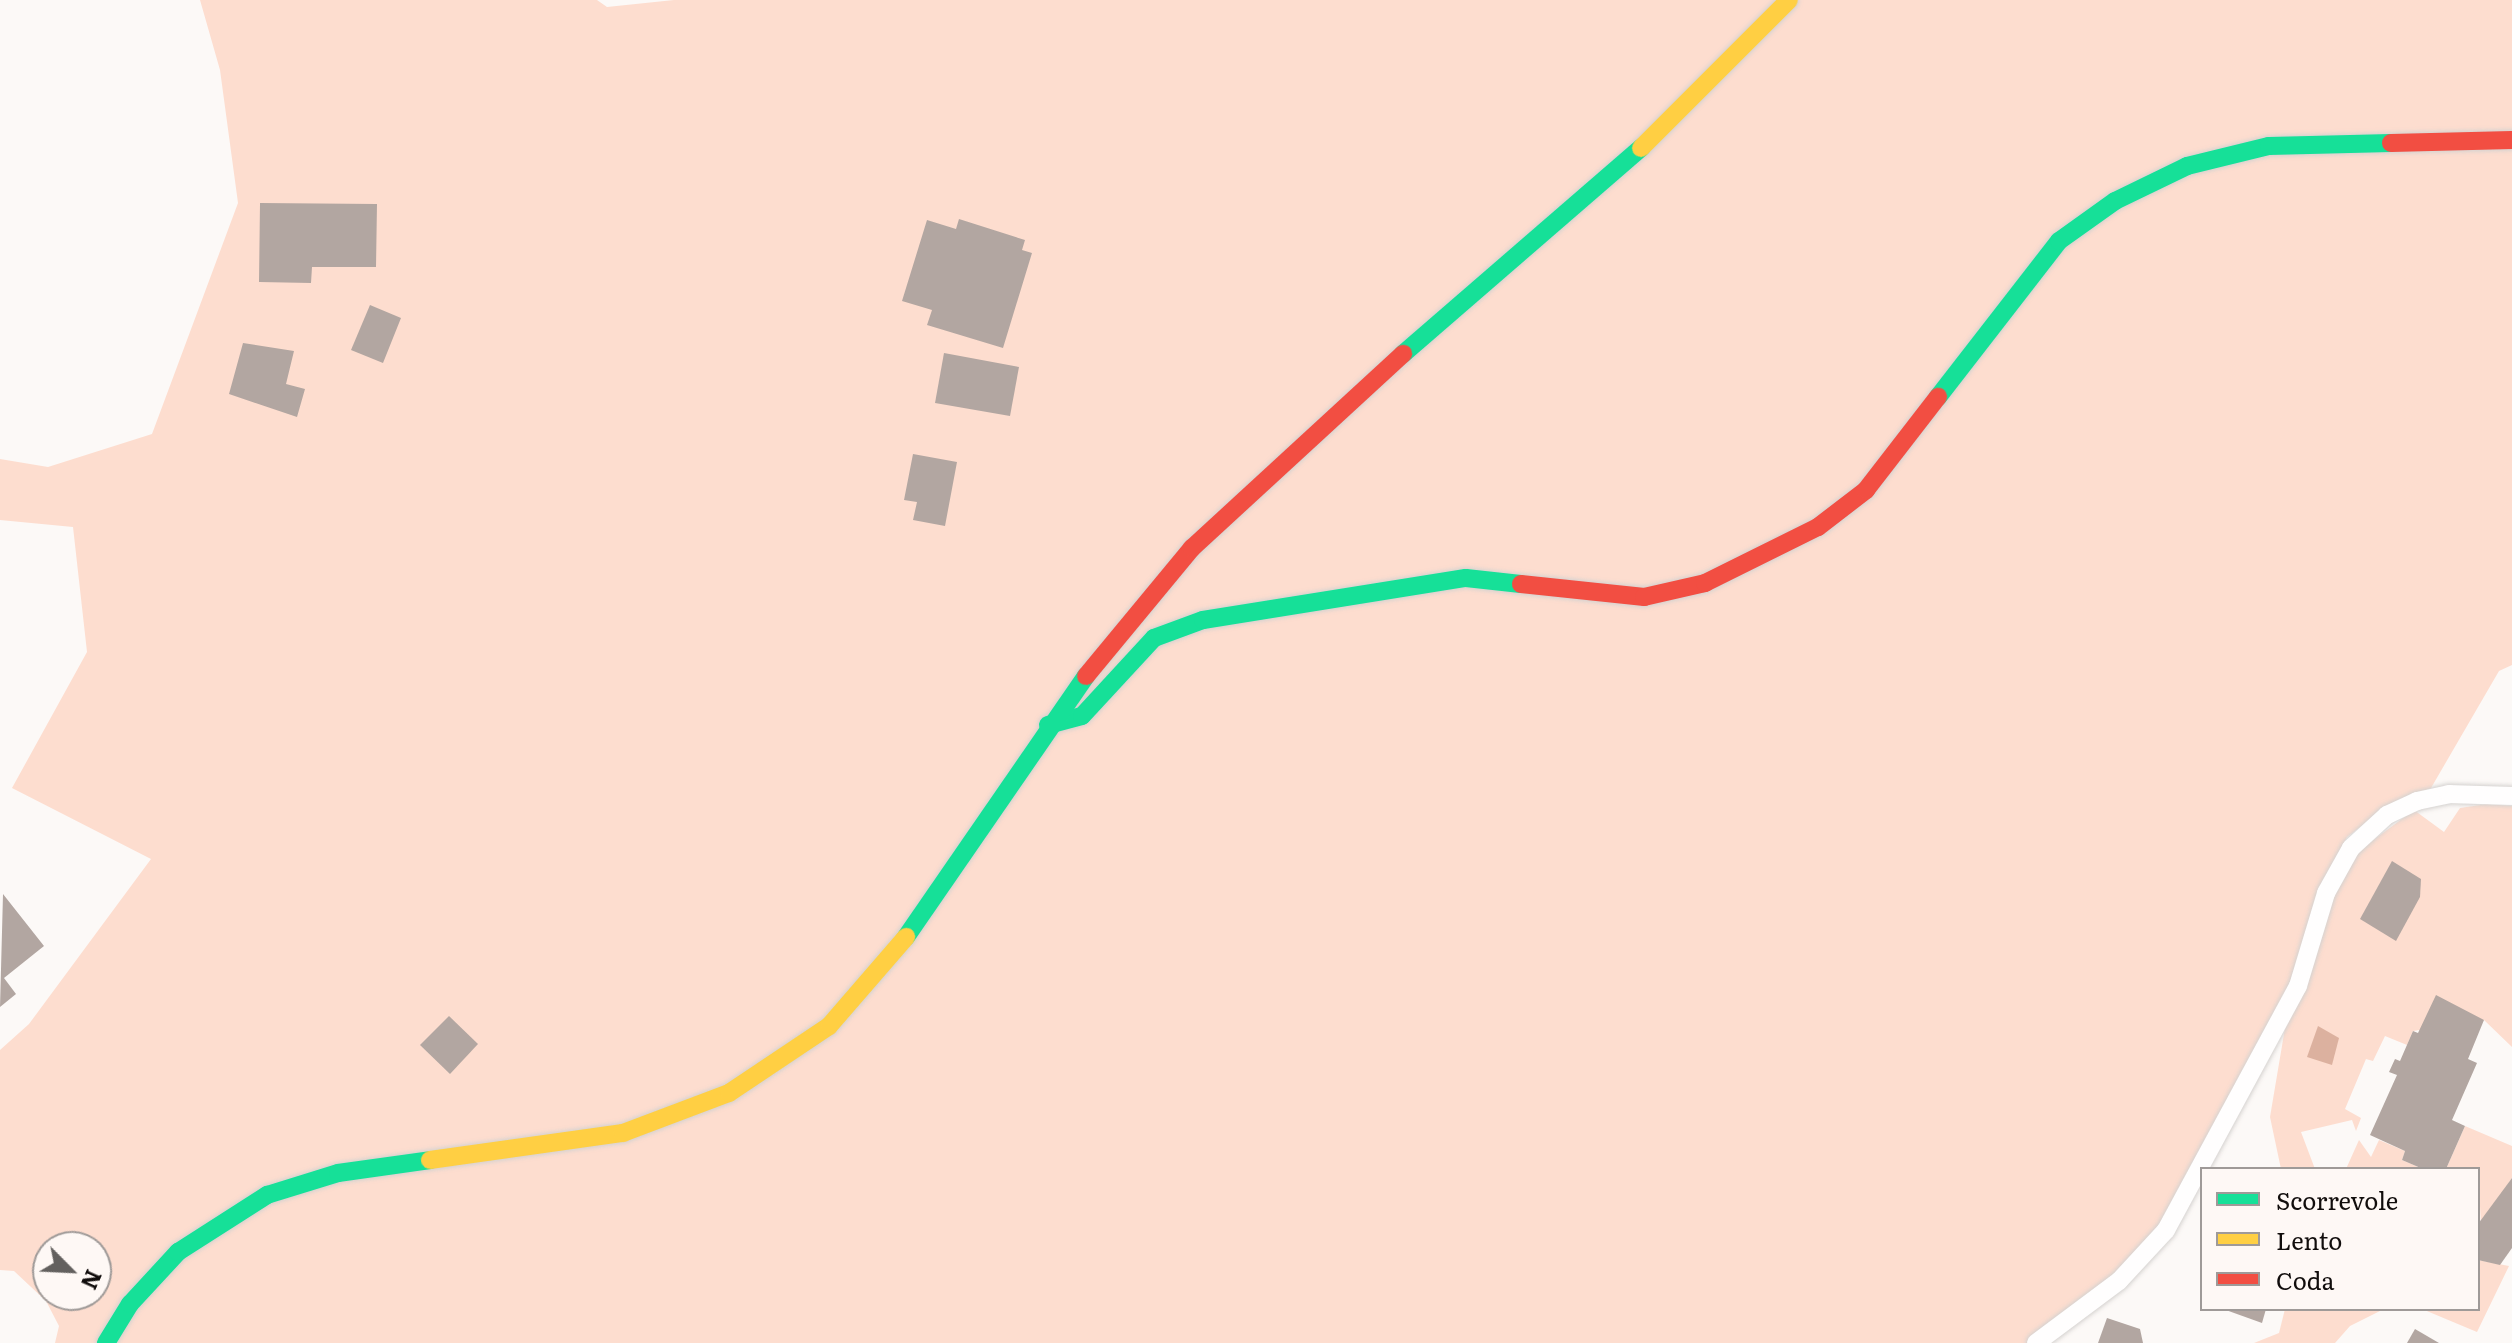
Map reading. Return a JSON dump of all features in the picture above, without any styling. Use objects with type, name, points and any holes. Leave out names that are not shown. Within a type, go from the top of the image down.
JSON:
[{"type":"main road","points":[[106,1343],[130,1304],[178,1252],[267,1195],[338,1173],[623,1133],[693,1110],[782,1062],[844,1014],[889,961],[1048,725],[1160,585],[1250,488],[1635,155],[1789,0]]},
{"type":"main road","points":[[1048,725],[1082,716],[1154,638],[1203,620],[1466,578],[1644,597],[1705,583],[1800,538],[1866,490],[2059,241],[2115,201],[2187,166],[2269,146],[2512,140]]},
{"type":"street","points":[[2036,1343],[2119,1281],[2166,1230],[2235,1092],[2298,986],[2326,893],[2351,848],[2387,815],[2417,801],[2449,794],[2512,796]]},
{"type":"shaded area","points":[[200,0],[597,0],[607,7],[674,0],[2512,0],[2512,665],[2499,671],[2431,788],[2386,807],[2347,837],[2318,895],[2300,964],[2165,1219],[2144,1247],[2039,1343],[55,1343],[59,1326],[51,1311],[112,1311],[112,1231],[32,1231],[32,1288],[14,1271],[0,1270],[0,1050],[29,1024],[151,859],[12,788],[87,652],[73,527],[0,520],[0,459],[48,467],[152,434],[238,203],[220,70]]},
{"type":"shaded area","points":[[2487,804],[2512,806],[2512,1047],[2484,1020],[2413,1031],[2407,1045],[2385,1036],[2373,1061],[2366,1059],[2345,1109],[2361,1118],[2356,1131],[2352,1120],[2301,1132],[2314,1167],[2281,1167],[2270,1117],[2285,1028],[2334,894],[2360,850],[2414,810],[2444,832],[2460,808]]},
{"type":"shaded area","points":[[2318,1026],[2339,1038],[2332,1065],[2307,1057]]},
{"type":"shaded area","points":[[2465,1126],[2512,1146],[2512,1178],[2481,1225],[2480,1167],[2447,1167]]},
{"type":"shaded area","points":[[2359,1140],[2371,1157],[2379,1140],[2405,1151],[2402,1160],[2418,1167],[2347,1167]]},
{"type":"shaded area","points":[[2480,1260],[2509,1266],[2477,1332],[2427,1311],[2480,1311]]},
{"type":"shaded area","points":[[2284,1311],[2380,1311],[2350,1326],[2335,1343],[2254,1343],[2279,1333]]},
{"type":"building","points":[[260,203],[377,204],[376,267],[312,267],[311,283],[259,282]]},
{"type":"building","points":[[959,219],[1025,240],[1022,250],[1032,253],[1003,348],[927,325],[932,310],[902,301],[927,220],[956,229]]},
{"type":"building","points":[[370,305],[401,318],[383,363],[351,350]]},
{"type":"building","points":[[243,343],[294,351],[286,384],[305,389],[297,417],[229,394]]},
{"type":"building","points":[[944,353],[1019,367],[1010,416],[935,403]]},
{"type":"building","points":[[913,454],[957,462],[945,526],[913,520],[917,502],[904,500]]},
{"type":"building","points":[[2392,861],[2421,879],[2420,897],[2396,941],[2360,919]]},
{"type":"building","points":[[3,894],[44,946],[4,978],[16,994],[0,1007]]},
{"type":"building","points":[[2436,995],[2484,1020],[2468,1059],[2477,1063],[2452,1120],[2465,1126],[2447,1167],[2418,1167],[2402,1160],[2405,1151],[2370,1135],[2397,1075],[2389,1072],[2395,1059],[2400,1061],[2413,1031],[2418,1033]]},
{"type":"building","points":[[449,1016],[478,1044],[450,1074],[420,1045]]},
{"type":"building","points":[[2512,1178],[2512,1248],[2500,1265],[2480,1260],[2480,1221]]},
{"type":"building","points":[[2229,1311],[2265,1311],[2262,1323]]},
{"type":"building","points":[[2107,1318],[2140,1329],[2143,1343],[2098,1343]]},
{"type":"building","points":[[2415,1329],[2439,1343],[2407,1343]]},
{"type":"traffic: fast","points":[[1938,397],[2059,241],[2115,201],[2187,166],[2269,146],[2391,143]]},
{"type":"traffic: fast","points":[[1403,354],[1641,148]]},
{"type":"traffic: fast","points":[[1048,725],[1082,716],[1154,638],[1203,620],[1466,578],[1521,584]]},
{"type":"traffic: fast","points":[[906,937],[1086,676]]},
{"type":"traffic: fast","points":[[106,1343],[130,1304],[178,1252],[267,1195],[338,1173],[430,1160]]},
{"type":"traffic: slow","points":[[1641,148],[1789,0]]},
{"type":"traffic: slow","points":[[430,1160],[623,1133],[729,1093],[829,1026],[906,937]]},
{"type":"traffic: jam","points":[[2391,143],[2512,140]]},
{"type":"traffic: jam","points":[[1086,676],[1192,548],[1403,354]]},
{"type":"traffic: jam","points":[[1521,584],[1644,597],[1705,583],[1818,527],[1866,490],[1938,397]]}]
